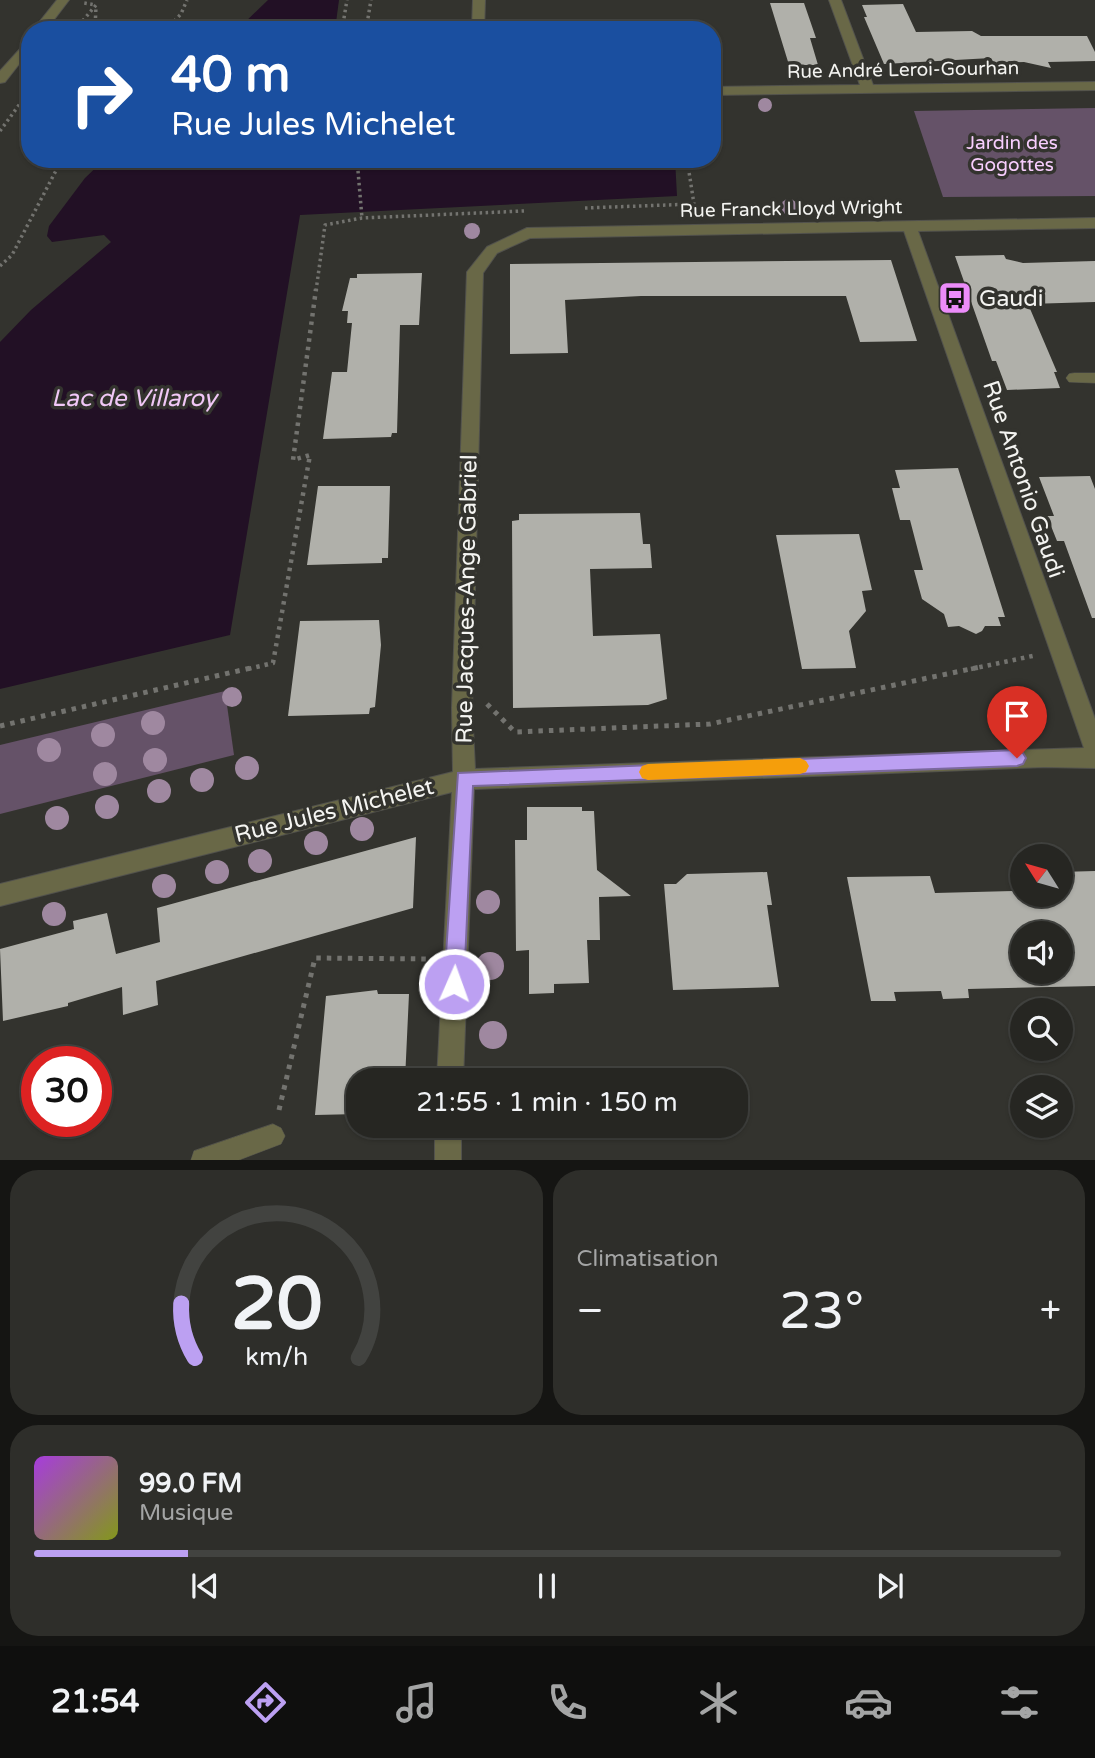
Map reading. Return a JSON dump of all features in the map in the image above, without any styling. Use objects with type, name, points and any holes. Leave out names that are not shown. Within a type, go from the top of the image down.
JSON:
[{"type":"street","points":[[46,21],[63,0]]},
{"type":"street","points":[[478,21],[479,0]]},
{"type":"street","points":[[835,0],[868,89]]},
{"type":"street","points":[[0,79],[21,53]]},
{"type":"street","name":"Rue André Leroi-Gourhan","points":[[721,90],[1095,86]]},
{"type":"street","name":"Rue Franck Lloyd Wright","points":[[492,250],[527,233],[1095,223]]},
{"type":"street","name":"Rue Antonio Gaudi","points":[[909,225],[1095,749]]},
{"type":"street","name":"Rue Jacques-Ange Gabriel","points":[[450,1068],[464,779],[462,708],[475,272],[492,250]]},
{"type":"street","name":"Rue Jules Michelet","points":[[0,895],[366,800],[464,779],[1045,757],[1095,758]]},
{"type":"street","points":[[448,1138],[448,1160]]},
{"type":"lane","points":[[1073,378],[1095,377]]},
{"type":"lane","points":[[203,1160],[273,1136]]},
{"type":"path","points":[[174,21],[187,0]]},
{"type":"path","points":[[344,21],[347,0]]},
{"type":"path","points":[[368,21],[371,0]]},
{"type":"path","points":[[95,21],[96,5]]},
{"type":"path","points":[[0,131],[21,102]]},
{"type":"path","points":[[0,267],[12,255],[57,168]]},
{"type":"path","points":[[358,168],[362,218]]},
{"type":"path","points":[[583,208],[694,204],[688,168]]},
{"type":"path","points":[[0,726],[274,663],[310,455],[293,460],[325,225],[362,218],[528,211]]},
{"type":"path","points":[[462,708],[488,704],[515,732],[710,724],[1058,650]]},
{"type":"path","points":[[273,1136],[315,958],[455,960]]},
{"type":"green space","name":"Jardin des Gogottes","points":[[1095,108],[1095,196],[943,197],[914,111]]},
{"type":"green space","points":[[225,691],[234,755],[0,814],[0,745]]},
{"type":"water","points":[[268,0],[339,0],[336,21],[246,21]]},
{"type":"water","name":"Lac de Villaroy","points":[[96,168],[675,168],[677,196],[300,215],[230,635],[0,689],[0,342],[31,310],[111,242],[104,235],[52,242],[47,236],[49,226]]},
{"type":"building","points":[[770,3],[804,3],[816,38],[810,38],[818,65],[789,65]]},
{"type":"building","points":[[903,4],[916,32],[972,31],[981,36],[1087,36],[1095,52],[1095,61],[1048,62],[1051,68],[1024,62],[994,63],[991,58],[884,64],[864,17],[867,17],[862,5]]},
{"type":"building","points":[[1004,255],[1006,259],[1023,263],[1095,261],[1095,302],[1028,304],[1057,372],[1054,372],[1060,388],[1007,390],[996,361],[992,361],[955,256]]},
{"type":"building","points":[[891,260],[917,341],[860,342],[846,296],[641,296],[565,300],[568,353],[510,354],[510,264]]},
{"type":"building","points":[[422,273],[419,325],[400,325],[397,433],[392,433],[391,437],[323,439],[332,372],[347,372],[352,323],[347,323],[348,311],[342,311],[350,278],[357,278],[357,274]]},
{"type":"building","points":[[958,468],[1005,617],[998,617],[1001,626],[985,626],[976,634],[959,626],[948,627],[944,614],[922,599],[914,570],[923,570],[910,520],[900,520],[892,488],[900,488],[895,470]]},
{"type":"building","points":[[1090,476],[1095,489],[1095,618],[1092,618],[1064,541],[1057,541],[1047,516],[1054,516],[1039,477]]},
{"type":"building","points":[[318,486],[390,486],[388,558],[382,558],[382,563],[307,565]]},
{"type":"building","points":[[640,513],[643,544],[650,544],[652,568],[590,569],[593,636],[660,634],[667,699],[648,705],[513,708],[512,521],[519,520],[519,514]]},
{"type":"building","points":[[859,534],[872,590],[862,591],[866,611],[849,631],[856,668],[802,669],[776,535]]},
{"type":"building","points":[[379,620],[381,645],[375,707],[370,708],[369,714],[288,716],[300,621]]},
{"type":"building","points":[[527,807],[582,807],[582,811],[594,811],[597,870],[631,896],[599,897],[600,940],[587,940],[589,983],[554,984],[554,993],[529,994],[529,950],[516,951],[515,840],[527,840]]},
{"type":"building","points":[[416,837],[413,908],[156,981],[158,1005],[123,1015],[122,987],[68,1003],[68,1006],[3,1021],[0,949],[74,929],[73,921],[107,913],[116,954],[160,942],[157,908]]},
{"type":"building","points":[[1095,871],[1095,986],[968,989],[969,998],[943,999],[941,991],[894,992],[896,1001],[871,1001],[847,877],[930,876],[935,893],[1010,891],[1010,907],[1073,907],[1073,872]]},
{"type":"building","points":[[767,872],[772,905],[767,905],[779,987],[673,990],[664,884],[676,884],[687,874]]},
{"type":"building","points":[[377,990],[378,994],[409,994],[406,1068],[346,1068],[346,1114],[315,1115],[326,996]]},
{"type":"slow traffic","points":[[648,772],[800,766]]},
{"type":"place","name":"Gaudi","points":[[955,298]]},
{"type":"route","points":[[454,984],[464,779],[1017,758]]}]
